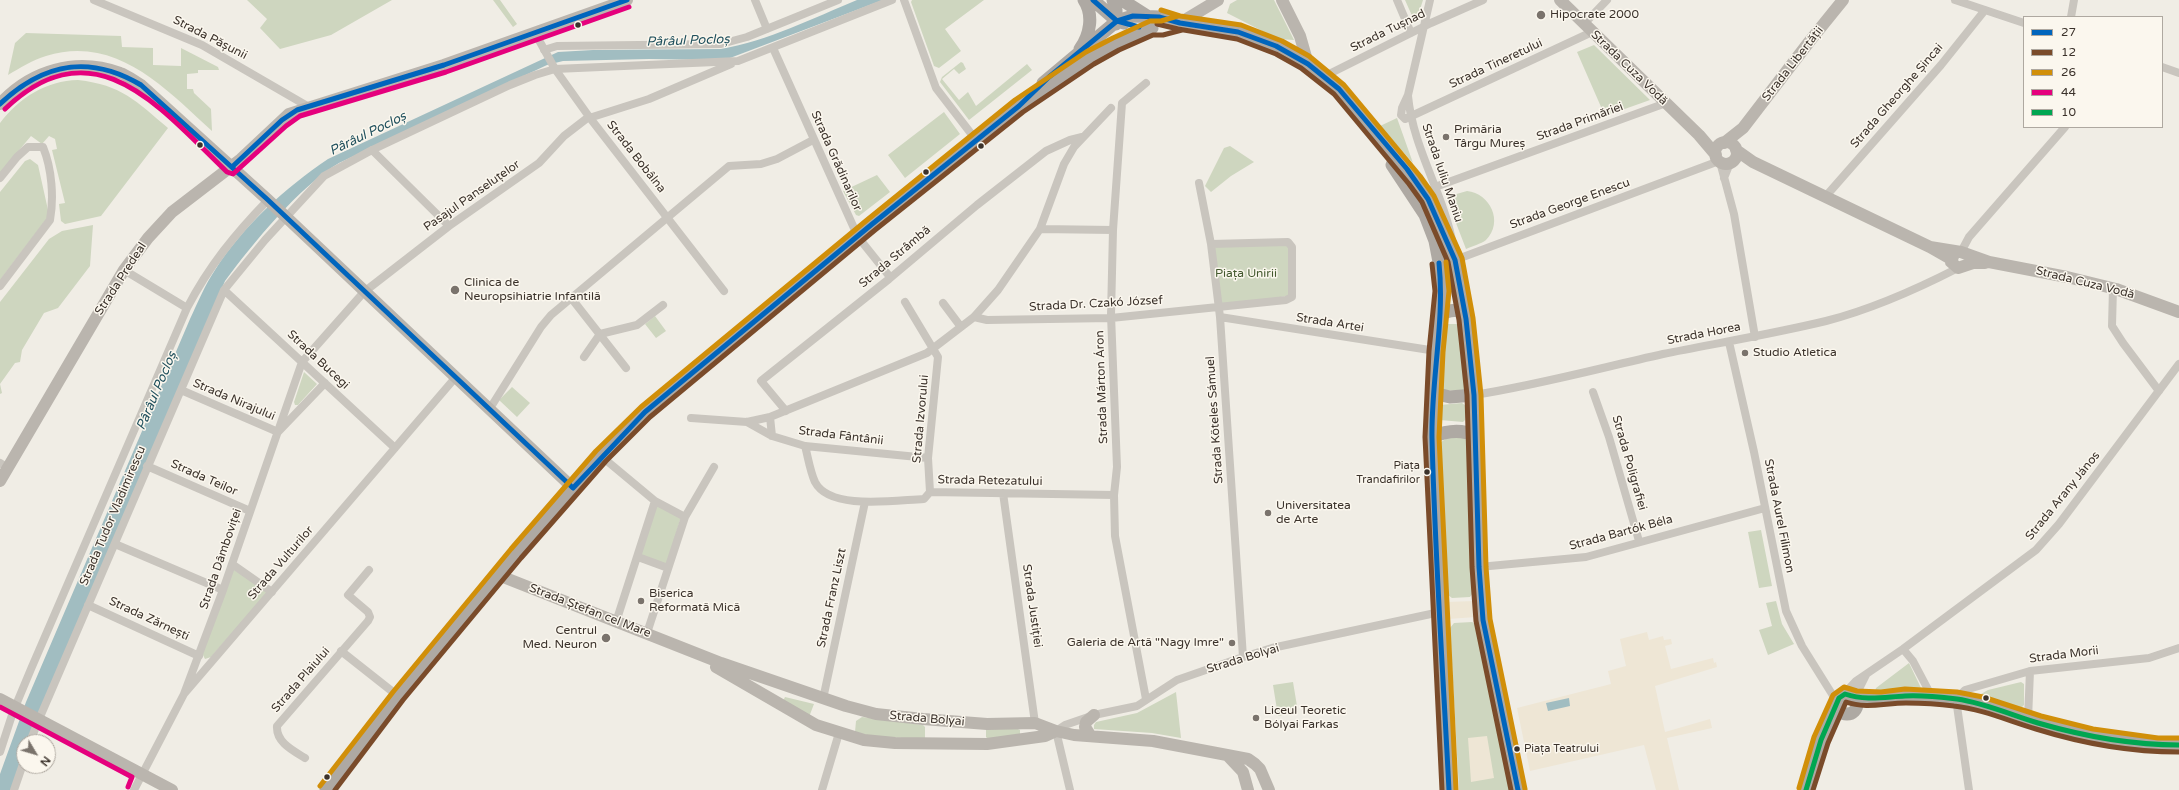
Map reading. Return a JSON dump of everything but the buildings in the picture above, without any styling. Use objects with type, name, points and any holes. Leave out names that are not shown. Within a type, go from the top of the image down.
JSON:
[{"type":"main road","points":[[1077,54],[1087,38],[1091,22],[1084,0]]},
{"type":"main road","points":[[1093,0],[1117,21]]},
{"type":"main road","points":[[1090,58],[1113,34],[1117,21],[1113,0]]},
{"type":"main road","points":[[1122,0],[1150,22]]},
{"type":"main road","points":[[326,790],[398,696],[498,575],[601,456],[645,412],[1019,106],[1077,54],[1117,21],[1133,16],[1150,22]]},
{"type":"main road","points":[[1019,106],[1090,58],[1116,44],[1159,17],[1180,23],[1238,32],[1251,36],[1276,46],[1308,64],[1325,76],[1339,89],[1415,180],[1435,241],[1440,267],[1442,291],[1433,393],[1432,437],[1449,790]]},
{"type":"main road","points":[[1325,76],[1334,93],[1423,203],[1455,260],[1465,314],[1474,395],[1479,567],[1483,620],[1518,790]]},
{"type":"main road","points":[[1439,316],[1453,310],[1465,314]]},
{"type":"main road","points":[[1433,393],[1450,398],[1474,395]]},
{"type":"main road","points":[[1432,437],[1448,432],[1468,432],[1476,436]]},
{"type":"main road","points":[[1806,790],[1821,740],[1827,726],[1846,702],[1904,696],[1956,699],[1981,704],[2028,719],[2106,739],[2158,745],[2179,745]]},
{"type":"street","name":"Strada Predeal","points":[[0,481],[4,465],[124,270],[148,238],[172,212],[232,167],[289,114],[444,65],[627,0]]},
{"type":"street","points":[[755,0],[767,29]]},
{"type":"street","points":[[544,50],[557,46],[721,44],[737,41],[838,0]]},
{"type":"street","name":"Strada Tudor Vladimirescu","points":[[590,118],[649,99],[738,61],[892,0]]},
{"type":"street","points":[[904,0],[932,79],[942,98],[976,140]]},
{"type":"street","points":[[1180,23],[1218,0]]},
{"type":"street","points":[[1282,0],[1300,36],[1308,64]]},
{"type":"street","points":[[1397,0],[1411,33]]},
{"type":"street","name":"Strada Iuliu Maniu","points":[[1430,0],[1408,95],[1410,117],[1436,187],[1451,234],[1455,260]]},
{"type":"street","name":"Strada Tușnad","points":[[1325,76],[1411,33],[1483,0]]},
{"type":"street","name":"Strada Cuza Vodă","points":[[1560,0],[1723,156],[1753,162]]},
{"type":"street","points":[[1588,28],[1607,0]]},
{"type":"street","name":"Strada Libertății","points":[[1723,156],[1843,0]]},
{"type":"street","points":[[1955,0],[2023,23]]},
{"type":"street","points":[[2071,16],[2074,0]]},
{"type":"street","name":"Strada Pășunii","points":[[99,1],[202,45],[309,107]]},
{"type":"street","name":"Strada Gheorghe Șincai","points":[[1826,196],[1941,64],[1985,10]]},
{"type":"street","name":"Strada Tineretului","points":[[1410,117],[1588,28]]},
{"type":"street","name":"Strada Bobâlna","points":[[535,33],[554,68],[590,118],[724,291]]},
{"type":"street","name":"Strada Grădinarilor","points":[[773,48],[813,140],[858,237],[890,277]]},
{"type":"street","name":"Strada Tudor Vladimirescu","points":[[33,734],[147,466],[224,290],[285,217],[324,176],[372,150],[510,85],[554,68],[738,61]]},
{"type":"street","points":[[0,104],[16,88],[56,68],[79,66],[102,68],[121,73],[141,85],[270,202],[573,488]]},
{"type":"street","points":[[2163,67],[2179,73]]},
{"type":"street","name":"Strada Márton Áron","points":[[1146,83],[1122,103],[1114,230],[1111,318],[1117,467],[1114,495],[1115,536],[1146,699]]},
{"type":"street","name":"Strada Primăriei","points":[[1436,187],[1666,103]]},
{"type":"street","name":"Strada Strâmbă","points":[[692,418],[747,422],[770,417],[934,349],[974,317],[998,290],[1040,229],[1064,164],[1082,137],[1110,108]]},
{"type":"street","name":"Pasajul Panseluțelor","points":[[364,292],[449,226],[539,163],[564,136],[590,118]]},
{"type":"street","name":"Strada Libertății","points":[[1736,150],[1744,128]]},
{"type":"street","name":"Strada Horea","points":[[1474,395],[1516,389],[1651,357],[1755,337],[1828,320],[1934,281],[1958,260],[1969,237],[2064,128]]},
{"type":"street","name":"Strada Strâmbă","points":[[786,411],[761,381],[1046,151],[1082,137]]},
{"type":"street","points":[[489,410],[541,327],[551,315],[572,299],[667,217],[729,166],[761,164],[777,159],[813,140]]},
{"type":"street","name":"Strada Cuza Vodă","points":[[1723,156],[1731,144],[1736,150],[1753,162],[1958,260],[1989,262],[2063,276],[2113,288],[2179,312]]},
{"type":"street","points":[[0,178],[17,157],[28,147],[43,148],[47,158],[53,207],[50,220],[0,286]]},
{"type":"street","points":[[372,150],[449,226]]},
{"type":"street","points":[[1723,156],[1725,180],[1734,214],[1755,337]]},
{"type":"street","name":"Strada George Enescu","points":[[1455,260],[1723,156]]},
{"type":"street","points":[[1415,180],[1431,183],[1436,187],[1423,203]]},
{"type":"street","name":"Strada Köteles Sámuel","points":[[1199,183],[1211,244],[1220,317],[1243,657]]},
{"type":"street","name":"Strada Tudor Vladimirescu","points":[[0,752],[15,707],[187,308],[203,277],[216,259],[232,239],[270,202]]},
{"type":"street","points":[[1040,229],[1114,230]]},
{"type":"street","points":[[1211,244],[1286,241],[1292,247],[1293,295],[1291,298],[1219,307]]},
{"type":"street","points":[[1435,241],[1455,260]]},
{"type":"street","points":[[124,270],[187,308]]},
{"type":"street","points":[[2113,288],[2112,326],[2159,391]]},
{"type":"street","name":"Strada Bucegi","points":[[224,290],[395,448]]},
{"type":"street","name":"Strada Dâmboviței","points":[[184,694],[223,590],[302,362],[364,292]]},
{"type":"street","points":[[572,299],[626,368]]},
{"type":"street","points":[[905,302],[934,349]]},
{"type":"street","points":[[942,303],[961,327]]},
{"type":"street","points":[[584,357],[600,334],[637,325],[663,305]]},
{"type":"street","name":"Strada Dr. Czakó József","points":[[974,317],[987,320],[1111,318],[1219,307]]},
{"type":"street","name":"Strada Artei","points":[[1220,317],[1436,352]]},
{"type":"street","name":"Strada Aurel Filimon","points":[[1729,342],[1786,611],[1794,632],[1826,686],[1846,702]]},
{"type":"street","name":"Strada Izvorului","points":[[930,492],[928,458],[938,357],[934,349]]},
{"type":"street","name":"Strada Arany János","points":[[1846,702],[1856,681],[1903,649],[2036,550],[2059,524],[2179,364]]},
{"type":"street","name":"Strada Vulturilor","points":[[134,790],[184,694],[455,378]]},
{"type":"street","name":"Strada Dâmboviței","points":[[278,432],[325,383]]},
{"type":"street","name":"Strada Nirajului","points":[[181,390],[278,432]]},
{"type":"street","name":"Strada Poligrafiei","points":[[1593,392],[1609,437],[1639,541]]},
{"type":"street","points":[[770,417],[772,436]]},
{"type":"street","name":"Strada Strâmbă","points":[[747,422],[772,436]]},
{"type":"street","name":"Strada Fântânii","points":[[772,436],[805,446],[928,458]]},
{"type":"street","name":"Strada Retezatului","points":[[805,446],[816,482],[823,491],[833,496],[865,502],[924,499],[930,492],[1114,495]]},
{"type":"street","points":[[601,456],[656,501],[685,517]]},
{"type":"street","name":"Strada Teilor","points":[[147,466],[250,511]]},
{"type":"street","points":[[647,633],[685,517],[714,467]]},
{"type":"street","name":"Strada Justiției","points":[[1003,493],[1035,723]]},
{"type":"street","points":[[616,622],[656,501]]},
{"type":"street","name":"Strada Franz Liszt","points":[[822,699],[865,502]]},
{"type":"street","name":"Strada Bartók Béla","points":[[1479,567],[1564,561],[1586,557],[1639,541],[1765,508]]},
{"type":"street","points":[[115,544],[223,590]]},
{"type":"street","points":[[638,557],[668,568]]},
{"type":"street","points":[[232,564],[272,592]]},
{"type":"street","name":"Strada Plaiului","points":[[305,758],[293,751],[281,740],[277,733],[277,726],[370,617],[368,612],[348,595],[369,570]]},
{"type":"street","name":"Strada Ștefan cel Mare","points":[[498,575],[616,622],[822,699]]},
{"type":"street","name":"Strada Zărnești","points":[[88,605],[199,656]]},
{"type":"street","name":"Strada Bolyai","points":[[838,733],[864,740],[895,743],[987,744],[1045,736],[1065,725],[1094,715],[1137,706],[1177,680],[1243,657],[1272,648],[1440,612]]},
{"type":"street","name":"Strada Ștefan cel Mare","points":[[683,647],[816,725],[838,733]]},
{"type":"street","name":"Strada Morii","points":[[1956,699],[1965,690],[2030,671],[2148,658],[2179,648]]},
{"type":"street","points":[[1903,649],[1913,661],[1932,697]]},
{"type":"street","name":"Strada Plaiului","points":[[341,651],[398,696]]},
{"type":"street","points":[[2028,719],[2030,671]]},
{"type":"street","name":"Strada Arany János","points":[[1846,702],[1866,675]]},
{"type":"street","points":[[779,702],[780,692],[788,687]]},
{"type":"street","points":[[0,699],[172,790]]},
{"type":"street","name":"Strada Bolyai","points":[[822,699],[876,714],[987,724],[1035,723],[1056,731],[1074,735],[1090,735],[1153,741],[1248,759],[1260,769],[1269,790]]},
{"type":"street","points":[[1956,699],[1969,790]]},
{"type":"street","points":[[1090,735],[1085,727],[1086,722],[1094,715]]},
{"type":"street","points":[[1027,738],[1035,723]]},
{"type":"street","points":[[1056,731],[1070,790]]},
{"type":"street","points":[[822,790],[838,733]]},
{"type":"street","points":[[1227,755],[1243,772],[1248,790]]},
{"type":"street","points":[[14,790],[20,774]]},
{"type":"green space","points":[[247,0],[392,0],[331,35],[280,49],[260,28],[267,19]]},
{"type":"green space","points":[[493,0],[500,0],[517,24],[513,27]]},
{"type":"green space","points":[[912,0],[984,0],[945,29],[961,51],[939,68],[934,66],[911,2]]},
{"type":"green space","points":[[1237,0],[1274,0],[1294,40],[1278,39],[1227,13],[1230,4]]},
{"type":"green space","points":[[1405,0],[1423,0],[1417,19],[1413,18]]},
{"type":"green space","points":[[26,33],[121,36],[122,47],[153,48],[153,65],[181,66],[181,48],[218,67],[219,70],[198,70],[198,73],[187,74],[187,89],[193,89],[194,93],[211,109],[212,131],[158,83],[117,59],[95,53],[71,51],[46,56],[31,62],[8,75],[15,43]]},
{"type":"green space","points":[[1594,45],[1650,100],[1605,116],[1577,52]]},
{"type":"green space","points":[[961,62],[966,69],[959,74],[954,69],[942,79],[959,100],[968,92],[976,106],[1027,64],[1032,70],[969,120],[940,82],[942,77]]},
{"type":"green space","points":[[78,80],[93,82],[117,90],[137,102],[168,128],[101,216],[65,224],[61,221],[59,204],[65,203],[52,150],[57,149],[55,139],[49,136],[42,144],[31,136],[0,173],[0,123],[16,105],[34,92],[55,83]]},
{"type":"green space","points":[[944,112],[960,134],[905,178],[888,155]]},
{"type":"green space","points":[[1397,118],[1413,163],[1380,126]]},
{"type":"green space","points":[[1230,146],[1254,162],[1231,176],[1211,192],[1205,186],[1224,148]]},
{"type":"green space","points":[[30,159],[38,165],[48,210],[48,217],[0,280],[0,192],[25,161]]},
{"type":"green space","points":[[877,175],[890,192],[859,216],[856,215],[843,191]]},
{"type":"green space","points":[[1467,191],[1482,197],[1488,203],[1494,217],[1494,225],[1486,240],[1466,249],[1446,197]]},
{"type":"green space","points":[[93,225],[90,266],[58,308],[44,313],[22,350],[20,362],[15,363],[0,384],[0,302],[49,239],[62,231]]},
{"type":"green space","name":"Piața Unirii","points":[[1288,242],[1293,295],[1219,307],[1211,244]]},
{"type":"green space","points":[[655,316],[666,331],[656,338],[645,324]]},
{"type":"green space","points":[[1447,324],[1458,324],[1460,327],[1467,385],[1463,391],[1441,390],[1440,387],[1445,327]]},
{"type":"green space","points":[[304,372],[317,384],[298,405],[295,405],[294,402]]},
{"type":"green space","points":[[512,387],[530,403],[517,417],[499,400]]},
{"type":"green space","points":[[1462,403],[1466,406],[1465,420],[1463,422],[1440,420],[1440,405]]},
{"type":"green space","points":[[1463,437],[1468,442],[1473,593],[1470,597],[1452,598],[1448,595],[1441,442],[1447,438]]},
{"type":"green space","points":[[657,504],[681,517],[665,569],[638,561]]},
{"type":"green space","points":[[1761,530],[1772,586],[1759,588],[1748,532]]},
{"type":"green space","points":[[233,569],[268,592],[211,657],[205,659],[202,653]]},
{"type":"green space","points":[[1776,601],[1782,624],[1794,644],[1768,655],[1759,630],[1772,626],[1766,603]]},
{"type":"green space","points":[[1472,622],[1477,625],[1509,790],[1459,790],[1450,628],[1454,623]]},
{"type":"green space","points":[[1909,663],[1921,688],[1875,691],[1876,688]]},
{"type":"green space","points":[[1293,682],[1298,712],[1278,716],[1273,685]]},
{"type":"green space","points":[[2021,682],[2024,684],[2024,705],[2021,708],[1981,694],[1988,690]]},
{"type":"green space","points":[[1176,692],[1181,738],[1152,733],[1094,729],[1096,722],[1137,713]]},
{"type":"green space","points":[[785,697],[814,704],[809,717],[783,701]]},
{"type":"green space","points":[[862,717],[923,725],[925,727],[925,738],[864,736],[855,732],[856,721]]},
{"type":"green space","points":[[988,728],[1018,729],[1020,730],[1020,737],[989,740],[986,737],[986,730]]},
{"type":"shaded area","points":[[1474,601],[1476,617],[1448,619],[1447,602]]},
{"type":"shaded area","name":"Piața Teatrului","points":[[1647,632],[1649,640],[1663,636],[1664,640],[1671,639],[1672,644],[1665,646],[1671,669],[1713,658],[1714,663],[1716,662],[1717,667],[1655,686],[1665,732],[1710,719],[1712,728],[1667,738],[1679,790],[1656,790],[1644,745],[1530,771],[1517,708],[1611,684],[1608,671],[1626,666],[1620,639]]},
{"type":"shaded area","points":[[1487,736],[1494,778],[1471,782],[1468,738]]},
{"type":"water","name":"Pârâul Pocloș","points":[[857,0],[883,0],[730,58],[713,60],[649,59],[563,61],[547,65],[339,163],[308,186],[263,233],[225,281],[31,734],[16,734],[16,774],[11,790],[0,790],[0,774],[26,702],[190,319],[208,282],[226,254],[238,238],[266,209],[296,182],[328,159],[558,52],[593,50],[721,49],[773,35]]},
{"type":"water","points":[[1569,698],[1570,706],[1548,711],[1546,703]]},
{"type":"transit line","name":"27","points":[[232,167],[282,120],[297,110],[444,65],[627,0]]},
{"type":"transit line","name":"27","points":[[1093,0],[1117,21],[1139,27]]},
{"type":"transit line","name":"44","points":[[5,109],[38,84],[68,74],[97,75],[125,85],[151,102],[177,123],[227,172],[233,174],[286,126],[300,116],[446,72],[629,7]]},
{"type":"transit line","name":"26","points":[[1161,10],[1180,16],[1241,25],[1282,41],[1309,56],[1344,85],[1420,176],[1434,196],[1462,258],[1473,318],[1481,395],[1486,567],[1490,619],[1525,789]]},
{"type":"transit line","name":"27","points":[[0,104],[16,90],[33,79],[50,72],[67,68],[85,67],[103,69],[122,75],[141,85],[268,200],[573,488],[645,412],[871,225],[1019,106],[1049,77],[1117,21],[1133,16],[1159,17],[1180,23],[1238,32],[1276,46],[1308,64],[1339,89],[1407,169],[1428,199],[1455,260],[1466,319],[1474,395],[1479,567],[1483,620],[1518,790]]},
{"type":"transit line","name":"26","points":[[320,786],[393,692],[511,549],[596,451],[641,407],[1015,100],[1086,52],[1113,38],[1150,21],[1161,21],[1178,16]]},
{"type":"transit line","name":"12","points":[[1157,24],[1237,39],[1276,54],[1301,68],[1334,94],[1409,184],[1422,202],[1448,262],[1459,320],[1467,395],[1472,567],[1476,621],[1511,790]]},
{"type":"transit line","name":"12","points":[[335,790],[403,700],[521,558],[606,461],[650,417],[875,230],[1023,112],[1094,64],[1119,50],[1153,35],[1163,35],[1182,30]]},
{"type":"transit line","name":"26","points":[[1446,262],[1449,291],[1443,352],[1439,437],[1456,790]]},
{"type":"transit line","name":"27","points":[[1439,263],[1440,307],[1432,416],[1432,438],[1437,570],[1449,790]]},
{"type":"transit line","name":"12","points":[[1432,264],[1435,291],[1429,351],[1425,437],[1442,790]]},
{"type":"transit line","name":"26","points":[[1799,788],[1814,737],[1833,695],[1844,687],[1857,691],[1881,692],[1905,689],[1957,692],[1983,697],[2041,716],[2093,729],[2158,738],[2179,738]]},
{"type":"transit line","name":"10","points":[[1806,790],[1821,740],[1839,698],[1845,694],[1868,698],[1917,696],[1957,699],[1988,706],[2038,723],[2090,736],[2161,745],[2179,745]]},
{"type":"transit line","name":"12","points":[[1813,790],[1828,743],[1846,702],[1861,705],[1918,703],[1964,708],[1985,712],[2053,734],[2106,746],[2161,752],[2179,752]]},
{"type":"transit line","name":"44","points":[[0,707],[132,777],[128,787]]},
{"type":"place","name":"Hipocrate 2000","points":[[1541,15]]},
{"type":"place","name":"Primăria Târgu Mureș","points":[[1446,137]]},
{"type":"place","name":"Clinica de Neuropsihiatrie Infantilă","points":[[455,290]]},
{"type":"place","name":"Studio Atletica","points":[[1745,353]]},
{"type":"place","name":"Piața Trandafirilor","points":[[1427,472]]},
{"type":"place","name":"Universitatea de Arte","points":[[1268,513]]},
{"type":"place","name":"Biserica Reformată Mică","points":[[641,601]]},
{"type":"place","name":"Centrul Med. Neuron","points":[[606,638]]},
{"type":"place","name":"Galeria de Artă \"Nagy Imre\"","points":[[1232,643]]},
{"type":"place","name":"Liceul Teoretic Bólyai Farkas","points":[[1256,718]]},
{"type":"place","name":"Piața Teatrului","points":[[1517,749]]}]
